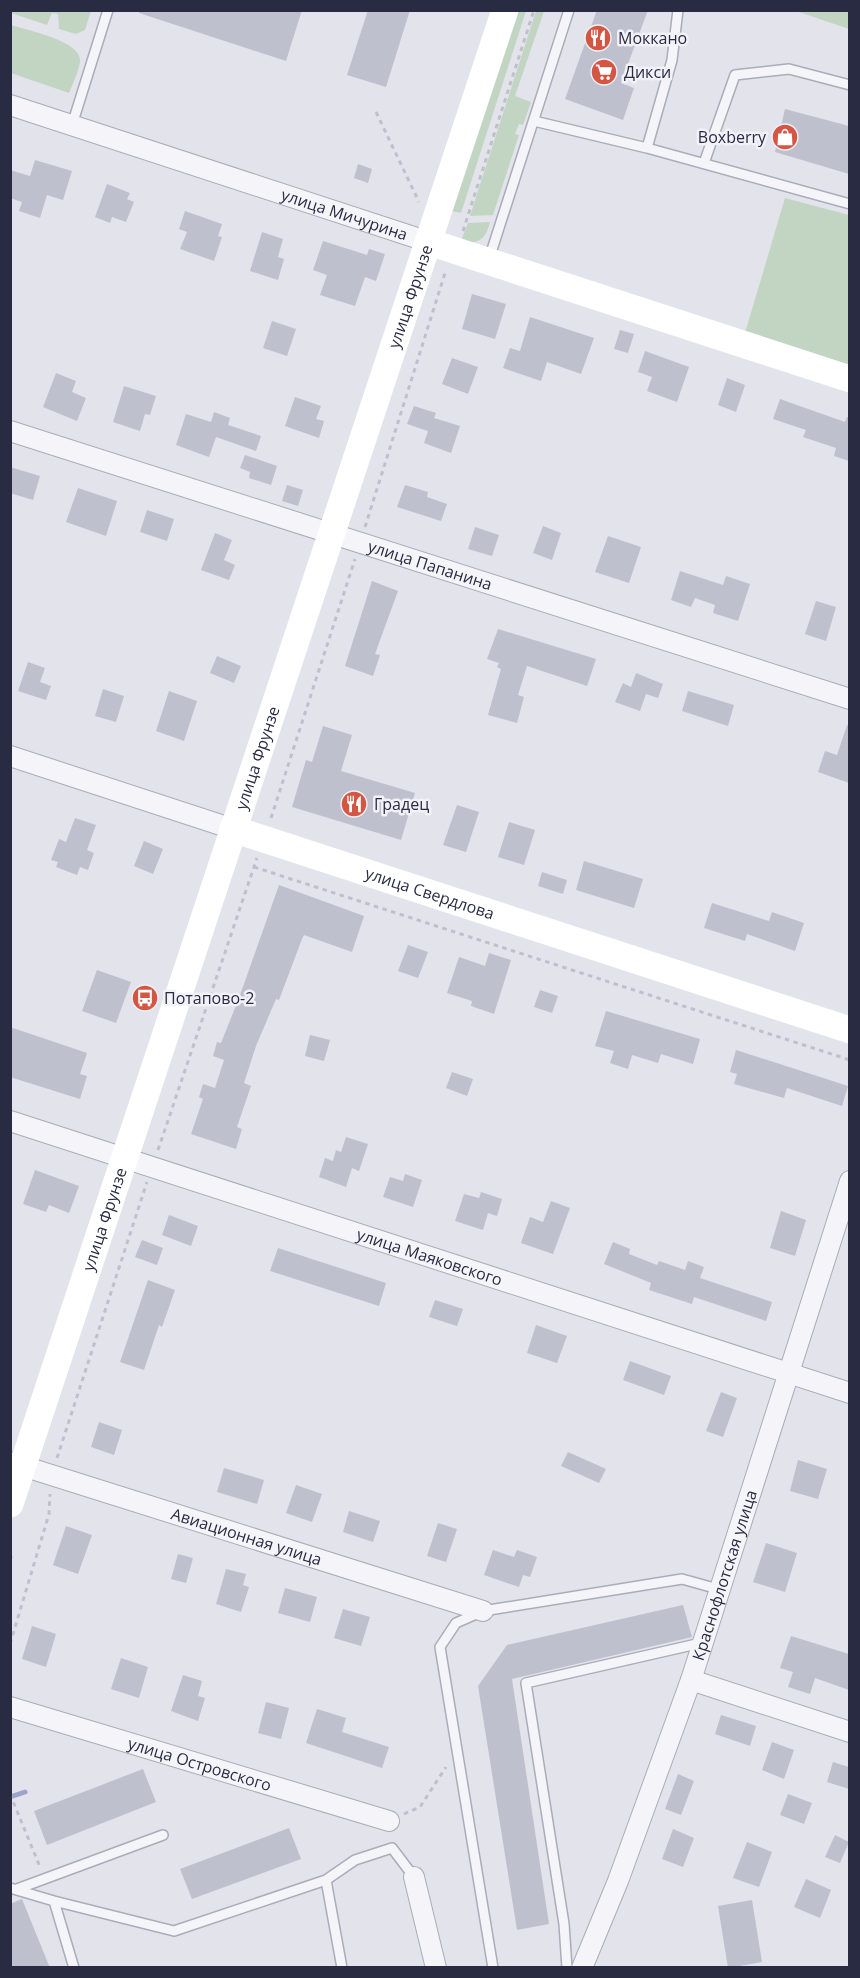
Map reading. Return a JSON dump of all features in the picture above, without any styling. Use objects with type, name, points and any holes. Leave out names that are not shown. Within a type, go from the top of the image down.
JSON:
[{"type":"main road","name":"улица Фрунзе","points":[[10,1504],[17,1465],[124,1156],[505,10]]},
{"type":"main road","name":"улица Мичурина","points":[[429,242],[849,379]]},
{"type":"main road","name":"улица Свердлова","points":[[233,829],[849,1030]]},
{"type":"street","name":"улица Мичурина","points":[[10,105],[429,242]]},
{"type":"street","name":"улица Папанина","points":[[10,431],[849,699]]},
{"type":"street","name":"улица Свердлова","points":[[10,756],[233,829]]},
{"type":"street","name":"улица Маяковского","points":[[10,1121],[124,1156],[849,1393]]},
{"type":"street","name":"Краснофлотская улица","points":[[578,1966],[618,1881],[691,1680],[849,1180]]},
{"type":"street","name":"Авиационная улица","points":[[17,1465],[483,1611]]},
{"type":"street","points":[[691,1680],[849,1732]]},
{"type":"street","name":"улица Островского","points":[[10,1707],[389,1821]]},
{"type":"street","points":[[414,1877],[436,1968]]},
{"type":"lane","points":[[72,125],[108,10]]},
{"type":"lane","points":[[488,261],[569,10]]},
{"type":"lane","points":[[648,148],[672,60],[678,10]]},
{"type":"lane","points":[[704,163],[735,75],[789,69],[849,85]]},
{"type":"lane","points":[[534,121],[648,148],[849,204]]},
{"type":"lane","points":[[494,1968],[440,1647],[456,1623],[483,1611],[682,1579],[718,1589]]},
{"type":"lane","points":[[578,1966],[564,1924],[526,1683],[701,1643]]},
{"type":"lane","points":[[14,1889],[163,1835]]},
{"type":"lane","points":[[14,1889],[174,1931],[326,1880],[355,1860],[392,1848],[414,1877]]},
{"type":"lane","points":[[326,1880],[342,1968]]},
{"type":"lane","points":[[54,1901],[74,1968]]},
{"type":"path","points":[[376,112],[422,210]]},
{"type":"path","points":[[254,867],[849,1060]]},
{"type":"path","points":[[10,1560],[12,1555]]},
{"type":"path","points":[[389,1821],[420,1807],[457,1750]]},
{"type":"path","points":[[11,1796],[45,1879]]},
{"type":"green space","points":[[11,10],[91,11],[85,30],[76,34],[59,29],[58,14],[52,13],[47,25],[11,13]]},
{"type":"green space","points":[[516,11],[526,11],[461,213],[447,210]]},
{"type":"green space","points":[[536,11],[544,11],[515,96],[531,102],[523,125],[519,124],[515,134],[519,135],[493,215],[470,216]]},
{"type":"green space","points":[[796,11],[849,11],[849,29]]},
{"type":"green space","points":[[11,25],[52,37],[63,42],[78,54],[80,61],[69,93],[11,73]]},
{"type":"green space","points":[[785,198],[849,215],[849,366],[745,333]]},
{"type":"green space","points":[[490,222],[484,237],[472,242],[461,241],[468,223]]},
{"type":"building","points":[[139,10],[302,10],[286,61],[139,13]]},
{"type":"building","points":[[368,10],[410,10],[386,87],[347,75]]},
{"type":"building","points":[[597,10],[648,10],[621,83],[634,88],[623,120],[565,99]]},
{"type":"building","points":[[785,109],[849,126],[849,174],[775,152]]},
{"type":"building","points":[[35,160],[72,171],[63,200],[47,195],[40,218],[19,211],[22,202],[10,198],[10,170],[30,176]]},
{"type":"building","points":[[358,164],[372,169],[368,183],[354,178]]},
{"type":"building","points":[[107,184],[130,193],[127,199],[134,202],[126,222],[112,217],[110,223],[95,217]]},
{"type":"building","points":[[185,211],[222,224],[218,236],[222,237],[214,261],[180,249],[187,232],[179,229]]},
{"type":"building","points":[[262,232],[283,239],[278,257],[284,259],[278,280],[250,271]]},
{"type":"building","points":[[323,241],[367,255],[369,249],[385,254],[376,281],[365,277],[355,306],[320,295],[327,275],[313,270]]},
{"type":"building","points":[[472,294],[506,304],[495,339],[462,329]]},
{"type":"building","points":[[530,317],[594,338],[581,374],[547,362],[541,381],[503,368],[510,348],[520,351]]},
{"type":"building","points":[[272,321],[296,329],[287,356],[263,348]]},
{"type":"building","points":[[620,330],[634,334],[628,353],[614,349]]},
{"type":"building","points":[[645,351],[689,367],[677,402],[647,391],[652,377],[638,372]]},
{"type":"building","points":[[452,358],[478,367],[468,394],[442,384]]},
{"type":"building","points":[[56,373],[76,381],[72,392],[86,398],[77,421],[43,407]]},
{"type":"building","points":[[727,378],[745,385],[736,412],[718,405]]},
{"type":"building","points":[[124,386],[156,396],[150,415],[145,414],[140,431],[113,422]]},
{"type":"building","points":[[295,397],[321,406],[316,419],[324,421],[319,438],[285,426]]},
{"type":"building","points":[[780,399],[845,422],[849,417],[849,461],[834,456],[836,448],[803,437],[806,430],[773,419]]},
{"type":"building","points":[[414,406],[436,413],[434,418],[460,426],[451,453],[424,443],[428,431],[407,424]]},
{"type":"building","points":[[214,412],[230,418],[228,425],[261,436],[256,451],[216,437],[209,457],[176,445],[186,414],[211,422]]},
{"type":"building","points":[[245,455],[277,466],[271,485],[249,478],[250,472],[240,468]]},
{"type":"building","points":[[10,467],[40,476],[33,500],[10,493]]},
{"type":"building","points":[[287,485],[303,490],[298,506],[282,501]]},
{"type":"building","points":[[405,485],[428,492],[427,497],[447,504],[441,521],[397,507]]},
{"type":"building","points":[[78,488],[117,501],[106,536],[66,522]]},
{"type":"building","points":[[147,510],[174,519],[167,541],[140,532]]},
{"type":"building","points":[[543,526],[561,533],[552,560],[533,553]]},
{"type":"building","points":[[475,527],[499,535],[492,556],[468,549]]},
{"type":"building","points":[[215,533],[232,540],[224,560],[235,565],[229,580],[201,570]]},
{"type":"building","points":[[608,536],[641,547],[629,583],[595,572]]},
{"type":"building","points":[[680,571],[723,585],[726,576],[750,584],[738,621],[713,613],[715,605],[695,598],[691,607],[671,600]]},
{"type":"building","points":[[372,581],[398,591],[375,654],[380,655],[373,676],[345,666]]},
{"type":"building","points":[[816,601],[836,607],[826,641],[805,634]]},
{"type":"building","points":[[498,629],[596,659],[587,686],[527,666],[518,695],[524,697],[517,723],[488,715],[501,669],[497,667],[499,663],[487,659]]},
{"type":"building","points":[[217,656],[241,666],[234,683],[210,673]]},
{"type":"building","points":[[28,662],[45,668],[40,682],[51,686],[46,700],[18,691]]},
{"type":"building","points":[[636,673],[663,684],[658,698],[646,694],[640,711],[615,702],[623,683],[631,687]]},
{"type":"building","points":[[103,689],[124,696],[116,722],[95,716]]},
{"type":"building","points":[[169,691],[197,701],[184,741],[156,731]]},
{"type":"building","points":[[688,691],[734,705],[728,726],[682,711]]},
{"type":"building","points":[[847,725],[849,726],[849,783],[818,772],[825,751],[837,755]]},
{"type":"building","points":[[323,726],[352,735],[341,771],[415,793],[401,840],[292,807],[306,760],[312,762]]},
{"type":"building","points":[[457,805],[479,812],[466,852],[443,845]]},
{"type":"building","points":[[75,818],[96,825],[87,850],[94,853],[88,870],[80,867],[77,875],[56,867],[58,862],[51,860],[59,839],[66,842]]},
{"type":"building","points":[[509,822],[535,830],[524,865],[498,857]]},
{"type":"building","points":[[144,841],[163,849],[153,874],[134,866]]},
{"type":"building","points":[[584,861],[643,879],[634,908],[576,890]]},
{"type":"building","points":[[542,872],[567,880],[563,894],[538,886]]},
{"type":"building","points":[[279,885],[364,916],[352,952],[304,935],[279,1000],[276,999],[256,1046],[244,1083],[251,1086],[237,1127],[242,1129],[236,1149],[191,1134],[203,1099],[199,1097],[203,1084],[215,1088],[224,1060],[213,1056],[217,1042],[221,1043],[239,998]]},
{"type":"building","points":[[712,903],[769,921],[772,912],[804,923],[795,951],[747,934],[745,941],[704,928]]},
{"type":"building","points":[[408,945],[428,952],[418,978],[398,971]]},
{"type":"building","points":[[489,953],[511,960],[494,1014],[471,1006],[472,1001],[447,993],[459,957],[485,966]]},
{"type":"building","points":[[97,970],[131,982],[116,1023],[82,1011]]},
{"type":"building","points":[[540,990],[558,996],[552,1013],[534,1007]]},
{"type":"building","points":[[606,1011],[700,1039],[693,1064],[661,1054],[658,1063],[632,1055],[628,1069],[610,1063],[614,1051],[595,1046]]},
{"type":"building","points":[[10,1027],[87,1053],[80,1074],[87,1076],[80,1099],[10,1077]]},
{"type":"building","points":[[310,1035],[330,1040],[324,1061],[305,1056]]},
{"type":"building","points":[[736,1050],[848,1086],[842,1106],[787,1088],[784,1098],[734,1084],[737,1074],[730,1072]]},
{"type":"building","points":[[452,1072],[473,1079],[467,1096],[446,1088]]},
{"type":"building","points":[[346,1137],[368,1144],[359,1171],[352,1168],[346,1187],[319,1177],[325,1158],[333,1161],[336,1150],[341,1152]]},
{"type":"building","points":[[35,1170],[79,1186],[69,1213],[49,1205],[46,1212],[23,1204]]},
{"type":"building","points":[[405,1174],[422,1180],[413,1207],[383,1197],[390,1177],[403,1181]]},
{"type":"building","points":[[481,1192],[502,1199],[497,1216],[488,1213],[483,1230],[455,1221],[464,1194],[479,1198]]},
{"type":"building","points":[[551,1201],[570,1208],[553,1254],[521,1243],[530,1217],[543,1222]]},
{"type":"building","points":[[781,1211],[806,1220],[795,1256],[770,1248]]},
{"type":"building","points":[[169,1215],[198,1226],[191,1246],[162,1235]]},
{"type":"building","points":[[142,1240],[163,1248],[157,1265],[135,1257]]},
{"type":"building","points":[[613,1242],[630,1249],[629,1254],[657,1265],[659,1261],[685,1270],[688,1261],[704,1267],[700,1278],[772,1302],[766,1321],[694,1297],[692,1304],[649,1290],[651,1283],[604,1264]]},
{"type":"building","points":[[278,1248],[386,1283],[379,1306],[270,1271]]},
{"type":"building","points":[[148,1280],[175,1290],[162,1327],[159,1325],[144,1370],[120,1362]]},
{"type":"building","points":[[435,1300],[463,1309],[457,1326],[429,1317]]},
{"type":"building","points":[[536,1325],[567,1336],[557,1363],[527,1353]]},
{"type":"building","points":[[630,1361],[671,1376],[664,1395],[623,1380]]},
{"type":"building","points":[[721,1392],[737,1398],[723,1437],[706,1431]]},
{"type":"building","points":[[99,1422],[122,1430],[114,1455],[91,1447]]},
{"type":"building","points":[[568,1452],[606,1469],[599,1483],[561,1466]]},
{"type":"building","points":[[798,1460],[827,1469],[818,1499],[790,1491]]},
{"type":"building","points":[[224,1468],[264,1480],[257,1504],[217,1492]]},
{"type":"building","points":[[296,1485],[322,1494],[312,1522],[286,1513]]},
{"type":"building","points":[[349,1511],[380,1521],[373,1542],[343,1532]]},
{"type":"building","points":[[438,1523],[457,1529],[446,1562],[427,1556]]},
{"type":"building","points":[[66,1526],[92,1535],[78,1574],[53,1565]]},
{"type":"building","points":[[766,1543],[797,1553],[785,1592],[753,1582]]},
{"type":"building","points":[[493,1550],[514,1557],[517,1550],[537,1557],[530,1577],[523,1575],[519,1587],[484,1575]]},
{"type":"building","points":[[178,1554],[193,1558],[186,1583],[171,1579]]},
{"type":"building","points":[[226,1569],[246,1574],[243,1585],[249,1587],[241,1612],[216,1604]]},
{"type":"building","points":[[285,1588],[317,1597],[310,1622],[278,1613]]},
{"type":"building","points":[[683,1605],[692,1637],[512,1679],[549,1924],[517,1930],[478,1686],[507,1645]]},
{"type":"building","points":[[343,1609],[370,1617],[361,1646],[334,1638]]},
{"type":"building","points":[[32,1626],[56,1634],[46,1667],[22,1659]]},
{"type":"building","points":[[791,1636],[849,1654],[849,1690],[815,1678],[810,1694],[788,1687],[793,1672],[780,1668]]},
{"type":"building","points":[[121,1658],[148,1667],[139,1698],[111,1689]]},
{"type":"building","points":[[183,1675],[202,1681],[198,1696],[205,1698],[198,1721],[171,1711]]},
{"type":"building","points":[[266,1702],[289,1708],[281,1739],[258,1733]]},
{"type":"building","points":[[317,1709],[346,1718],[342,1732],[389,1747],[382,1768],[306,1743]]},
{"type":"building","points":[[721,1715],[756,1726],[750,1746],[715,1734]]},
{"type":"building","points":[[772,1742],[794,1750],[784,1779],[762,1770]]},
{"type":"building","points":[[833,1762],[849,1767],[849,1789],[827,1782]]},
{"type":"building","points":[[143,1769],[156,1802],[47,1845],[34,1811]]},
{"type":"building","points":[[678,1774],[694,1781],[681,1815],[665,1809]]},
{"type":"building","points":[[788,1794],[812,1803],[804,1824],[780,1815]]},
{"type":"building","points":[[289,1828],[301,1859],[192,1899],[180,1869]]},
{"type":"building","points":[[673,1829],[694,1838],[683,1867],[662,1859]]},
{"type":"building","points":[[835,1835],[849,1842],[840,1863],[825,1857]]},
{"type":"building","points":[[747,1842],[772,1852],[759,1887],[733,1878]]},
{"type":"building","points":[[806,1879],[831,1890],[820,1918],[794,1907]]},
{"type":"building","points":[[22,1899],[50,1968],[10,1968],[10,1904]]},
{"type":"building","points":[[752,1900],[762,1962],[728,1968],[718,1906]]},
{"type":"waterway","points":[[10,1797],[25,1792]]},
{"type":"place","name":"Моккано","points":[[598,38]]},
{"type":"place","name":"Дикси","points":[[604,72]]},
{"type":"place","name":"Boxberry","points":[[785,137]]},
{"type":"place","name":"Градец","points":[[354,804]]},
{"type":"place","name":"Потапово-2","points":[[145,998]]}]
